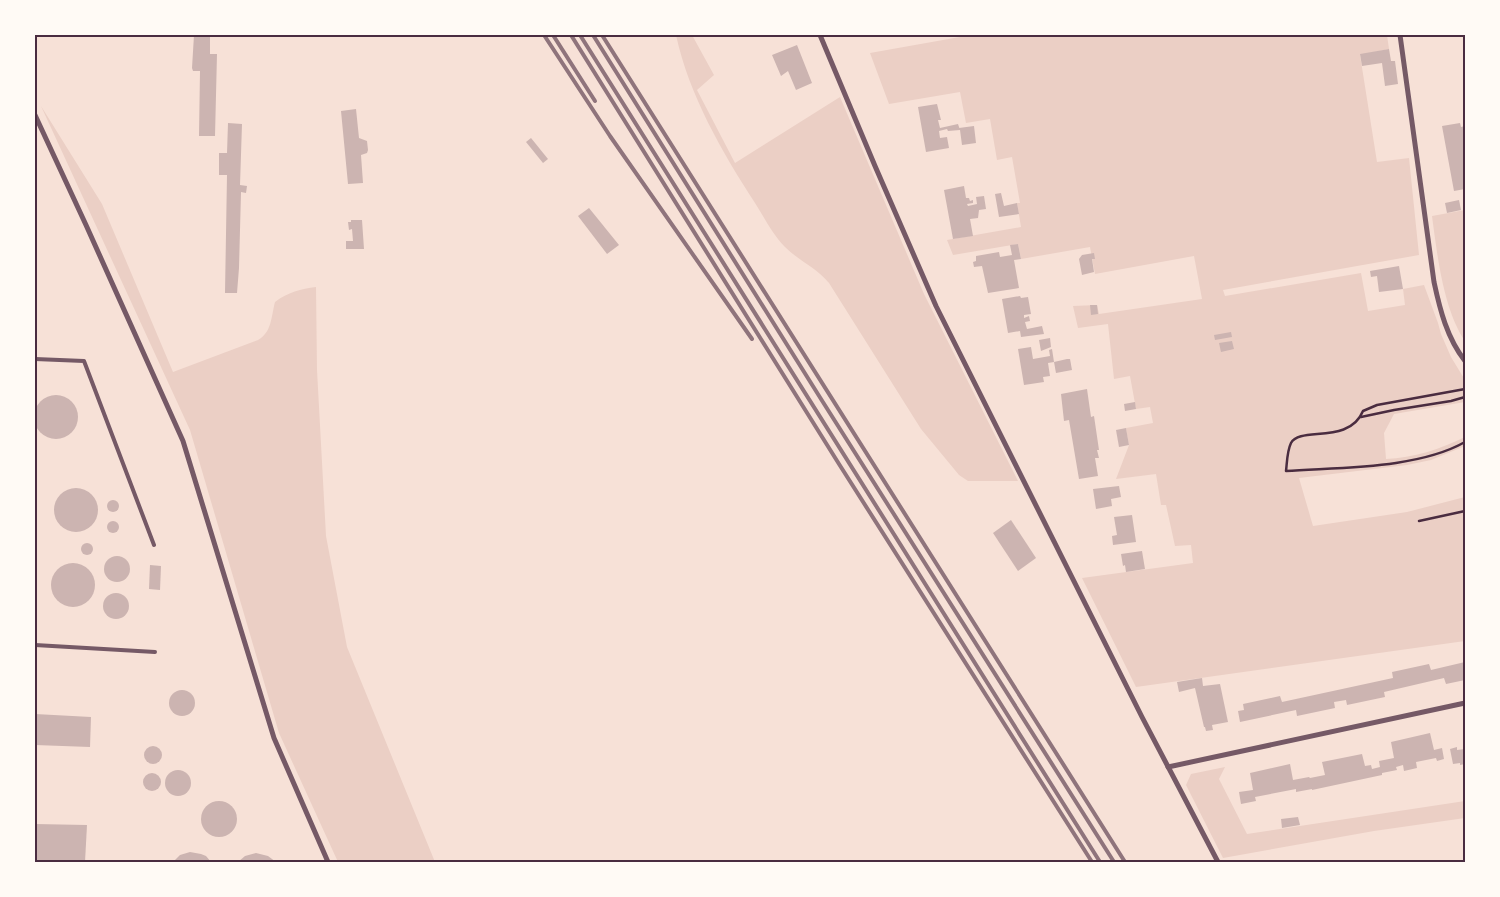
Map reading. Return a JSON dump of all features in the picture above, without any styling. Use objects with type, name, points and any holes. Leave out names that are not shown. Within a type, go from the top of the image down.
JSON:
[{"type":"street","points":[[820,35],[936,306],[1168,767],[1218,862]]},
{"type":"street","points":[[1400,35],[1434,282],[1443,318],[1458,352],[1465,361]]},
{"type":"street","points":[[35,115],[183,441],[274,738],[328,862]]},
{"type":"street","points":[[1168,767],[1465,703]]},
{"type":"lane","points":[[35,359],[84,361],[154,545]]},
{"type":"lane","points":[[35,646],[155,652]]},
{"type":"path","points":[[1465,389],[1377,405],[1363,411],[1360,418],[1354,424],[1343,430],[1320,435],[1303,435],[1296,438],[1291,443],[1286,471],[1389,464],[1437,454],[1465,442]]},
{"type":"path","points":[[1360,418],[1465,397]]},
{"type":"path","points":[[1420,521],[1465,511]]},
{"type":"shaded area","points":[[676,35],[692,35],[714,75],[697,90],[735,163],[840,97],[924,294],[1018,481],[968,481],[959,475],[921,429],[829,283],[819,273],[790,252],[769,226],[708,122],[689,79]]},
{"type":"shaded area","points":[[971,35],[1387,35],[1389,49],[1360,55],[1377,162],[1409,158],[1419,255],[1223,290],[1225,296],[1361,273],[1368,311],[1405,305],[1403,289],[1424,285],[1441,334],[1451,357],[1465,380],[1465,402],[1394,414],[1384,433],[1386,459],[1427,452],[1465,437],[1465,446],[1431,460],[1407,465],[1299,478],[1313,526],[1407,512],[1465,497],[1465,641],[1136,687],[1082,578],[1193,563],[1191,545],[1175,546],[1166,505],[1161,505],[1156,474],[1116,479],[1129,445],[1126,428],[1153,423],[1150,407],[1136,409],[1130,376],[1114,379],[1108,324],[1078,328],[1073,306],[1097,305],[1099,314],[1202,299],[1194,256],[1095,274],[1090,247],[1021,259],[1018,244],[953,255],[947,240],[1021,227],[1017,203],[1020,203],[1012,157],[997,160],[990,119],[966,123],[960,92],[889,104],[870,53]]},
{"type":"shaded area","points":[[41,106],[102,204],[173,372],[258,340],[266,333],[272,319],[275,302],[295,292],[316,287],[317,370],[326,536],[347,647],[435,862],[338,862],[279,733],[190,430]]},
{"type":"shaded area","points":[[1465,210],[1465,341],[1457,328],[1446,297],[1432,216]]},
{"type":"shaded area","points":[[1225,767],[1219,779],[1247,834],[1465,801],[1465,818],[1374,831],[1223,858],[1186,785],[1191,774]]},
{"type":"building","points":[[194,35],[210,35],[210,54],[217,54],[215,136],[199,136],[200,71],[193,71],[192,68]]},
{"type":"building","points":[[797,45],[812,83],[796,90],[788,71],[781,76],[772,55]]},
{"type":"building","points":[[1389,49],[1391,61],[1395,61],[1398,84],[1385,86],[1382,63],[1362,66],[1360,54]]},
{"type":"building","points":[[937,104],[941,120],[938,120],[940,128],[958,124],[959,128],[974,126],[976,143],[962,145],[960,130],[948,131],[947,129],[939,131],[940,138],[947,137],[949,148],[926,152],[918,107]]},
{"type":"building","points":[[356,109],[359,138],[367,141],[368,150],[367,153],[361,155],[363,183],[348,184],[341,111]]},
{"type":"building","points":[[228,123],[242,124],[240,185],[247,186],[246,193],[241,192],[237,293],[225,293],[227,175],[219,175],[219,153],[227,153]]},
{"type":"building","points":[[1460,123],[1461,127],[1465,126],[1465,189],[1454,191],[1442,126]]},
{"type":"building","points":[[531,138],[548,159],[543,163],[526,142]]},
{"type":"building","points":[[964,186],[966,198],[969,198],[970,201],[973,200],[973,203],[967,204],[968,206],[977,204],[976,197],[984,196],[986,209],[979,210],[978,218],[970,219],[973,236],[953,239],[944,190]]},
{"type":"building","points":[[1001,193],[1004,206],[1017,203],[1019,214],[999,217],[995,194]]},
{"type":"building","points":[[1459,200],[1461,210],[1447,213],[1445,203]]},
{"type":"building","points":[[589,208],[619,245],[607,254],[578,216]]},
{"type":"building","points":[[351,220],[362,220],[364,249],[346,249],[346,241],[353,241],[352,229],[349,230],[348,222],[351,222]]},
{"type":"building","points":[[1018,244],[1021,259],[1014,260],[1019,288],[988,293],[982,266],[974,267],[973,262],[976,261],[976,256],[999,252],[1000,257],[1012,255],[1010,245]]},
{"type":"building","points":[[1094,253],[1095,259],[1092,259],[1094,272],[1082,275],[1079,259],[1082,255]]},
{"type":"building","points":[[1399,266],[1403,289],[1379,292],[1377,276],[1371,277],[1370,271]]},
{"type":"building","points":[[1020,296],[1021,298],[1028,297],[1031,314],[1024,315],[1024,318],[1029,316],[1030,321],[1025,322],[1027,329],[1042,326],[1044,334],[1021,337],[1020,331],[1008,333],[1002,299]]},
{"type":"building","points":[[1090,305],[1097,305],[1098,314],[1091,315]]},
{"type":"building","points":[[1231,332],[1232,337],[1215,340],[1214,335]]},
{"type":"building","points":[[1050,338],[1051,347],[1041,351],[1039,340]]},
{"type":"building","points":[[1232,341],[1234,349],[1221,352],[1219,343]]},
{"type":"building","points":[[1031,347],[1033,359],[1050,356],[1049,350],[1052,349],[1054,362],[1048,363],[1050,376],[1043,377],[1044,382],[1024,385],[1018,349]]},
{"type":"building","points":[[1070,359],[1072,370],[1056,373],[1054,362]]},
{"type":"building","points":[[1087,389],[1091,417],[1094,416],[1099,450],[1097,450],[1099,458],[1095,458],[1098,476],[1079,479],[1069,420],[1064,421],[1061,394]]},
{"type":"building","points":[[52,395],[60,395],[72,401],[78,417],[72,433],[60,439],[52,439],[40,433],[34,421],[34,413],[40,401]]},
{"type":"building","points":[[1135,402],[1136,409],[1125,411],[1124,404]]},
{"type":"building","points":[[1126,428],[1129,445],[1119,447],[1116,430]]},
{"type":"building","points":[[1119,486],[1121,497],[1111,499],[1112,506],[1096,509],[1093,489]]},
{"type":"building","points":[[76,488],[88,492],[94,498],[98,510],[94,522],[88,528],[76,532],[64,528],[58,522],[54,510],[58,498],[64,492]]},
{"type":"building","points":[[111,500],[115,500],[119,506],[115,512],[111,512],[107,508],[107,504]]},
{"type":"building","points":[[1132,515],[1136,542],[1113,545],[1112,536],[1117,535],[1114,517]]},
{"type":"building","points":[[1011,520],[1036,558],[1018,571],[993,533]]},
{"type":"building","points":[[115,521],[118,522],[118,532],[111,533],[108,532],[107,525],[108,522]]},
{"type":"building","points":[[85,543],[89,543],[93,549],[89,555],[85,555],[81,551],[81,547]]},
{"type":"building","points":[[1142,551],[1145,569],[1126,572],[1121,554]]},
{"type":"building","points":[[117,556],[126,560],[130,569],[126,578],[117,582],[108,578],[104,569],[108,560]]},
{"type":"building","points":[[69,563],[77,563],[89,569],[95,585],[89,601],[77,607],[69,607],[57,601],[51,589],[51,581],[57,569]]},
{"type":"building","points":[[150,565],[161,566],[160,590],[149,589]]},
{"type":"building","points":[[116,593],[125,597],[129,606],[125,615],[116,619],[107,615],[103,606],[107,597]]},
{"type":"building","points":[[1465,662],[1465,680],[1446,684],[1444,678],[1384,692],[1385,697],[1347,705],[1346,700],[1334,702],[1335,708],[1297,716],[1296,710],[1240,722],[1238,711],[1244,710],[1243,704],[1280,696],[1282,702],[1393,678],[1392,672],[1429,664],[1431,670]]},
{"type":"building","points":[[1202,678],[1203,686],[1220,684],[1228,722],[1212,725],[1213,730],[1206,731],[1195,688],[1179,692],[1177,682]]},
{"type":"building","points":[[182,690],[191,694],[195,703],[191,712],[182,716],[173,712],[169,703],[173,694]]},
{"type":"building","points":[[35,714],[91,717],[90,747],[35,745]]},
{"type":"building","points":[[1430,733],[1434,750],[1442,748],[1444,759],[1437,761],[1436,758],[1416,762],[1417,768],[1404,771],[1403,765],[1396,767],[1397,770],[1382,773],[1382,775],[1312,790],[1296,792],[1296,789],[1255,797],[1256,801],[1241,804],[1239,792],[1253,790],[1250,773],[1290,764],[1293,780],[1310,778],[1325,775],[1322,762],[1362,754],[1365,766],[1371,765],[1372,769],[1380,767],[1379,761],[1394,758],[1391,742]]},
{"type":"building","points":[[153,746],[159,749],[162,755],[159,761],[153,764],[147,761],[144,755],[147,749]]},
{"type":"building","points":[[1457,747],[1457,750],[1465,749],[1465,764],[1453,764],[1450,749]]},
{"type":"building","points":[[178,770],[187,774],[191,783],[187,792],[178,796],[169,792],[165,783],[169,774]]},
{"type":"building","points":[[152,773],[158,776],[161,782],[158,788],[152,791],[146,788],[143,782],[146,776]]},
{"type":"building","points":[[219,801],[226,802],[232,806],[236,812],[236,826],[232,832],[226,836],[219,837],[212,836],[206,832],[202,826],[201,819],[202,812],[206,806],[212,802]]},
{"type":"building","points":[[1298,817],[1300,825],[1282,828],[1281,819]]},
{"type":"building","points":[[35,824],[87,825],[85,862],[35,862]]},
{"type":"building","points":[[190,852],[206,856],[211,862],[173,862],[180,855]]},
{"type":"building","points":[[256,853],[268,856],[276,862],[238,862],[245,856]]},
{"type":"railway","points":[[544,35],[610,136],[752,339]]},
{"type":"railway","points":[[553,35],[595,101]]},
{"type":"railway","points":[[571,35],[839,464],[1092,862]]},
{"type":"railway","points":[[580,35],[1100,862]]},
{"type":"railway","points":[[593,35],[1114,862]]},
{"type":"railway","points":[[602,35],[1125,862]]}]
